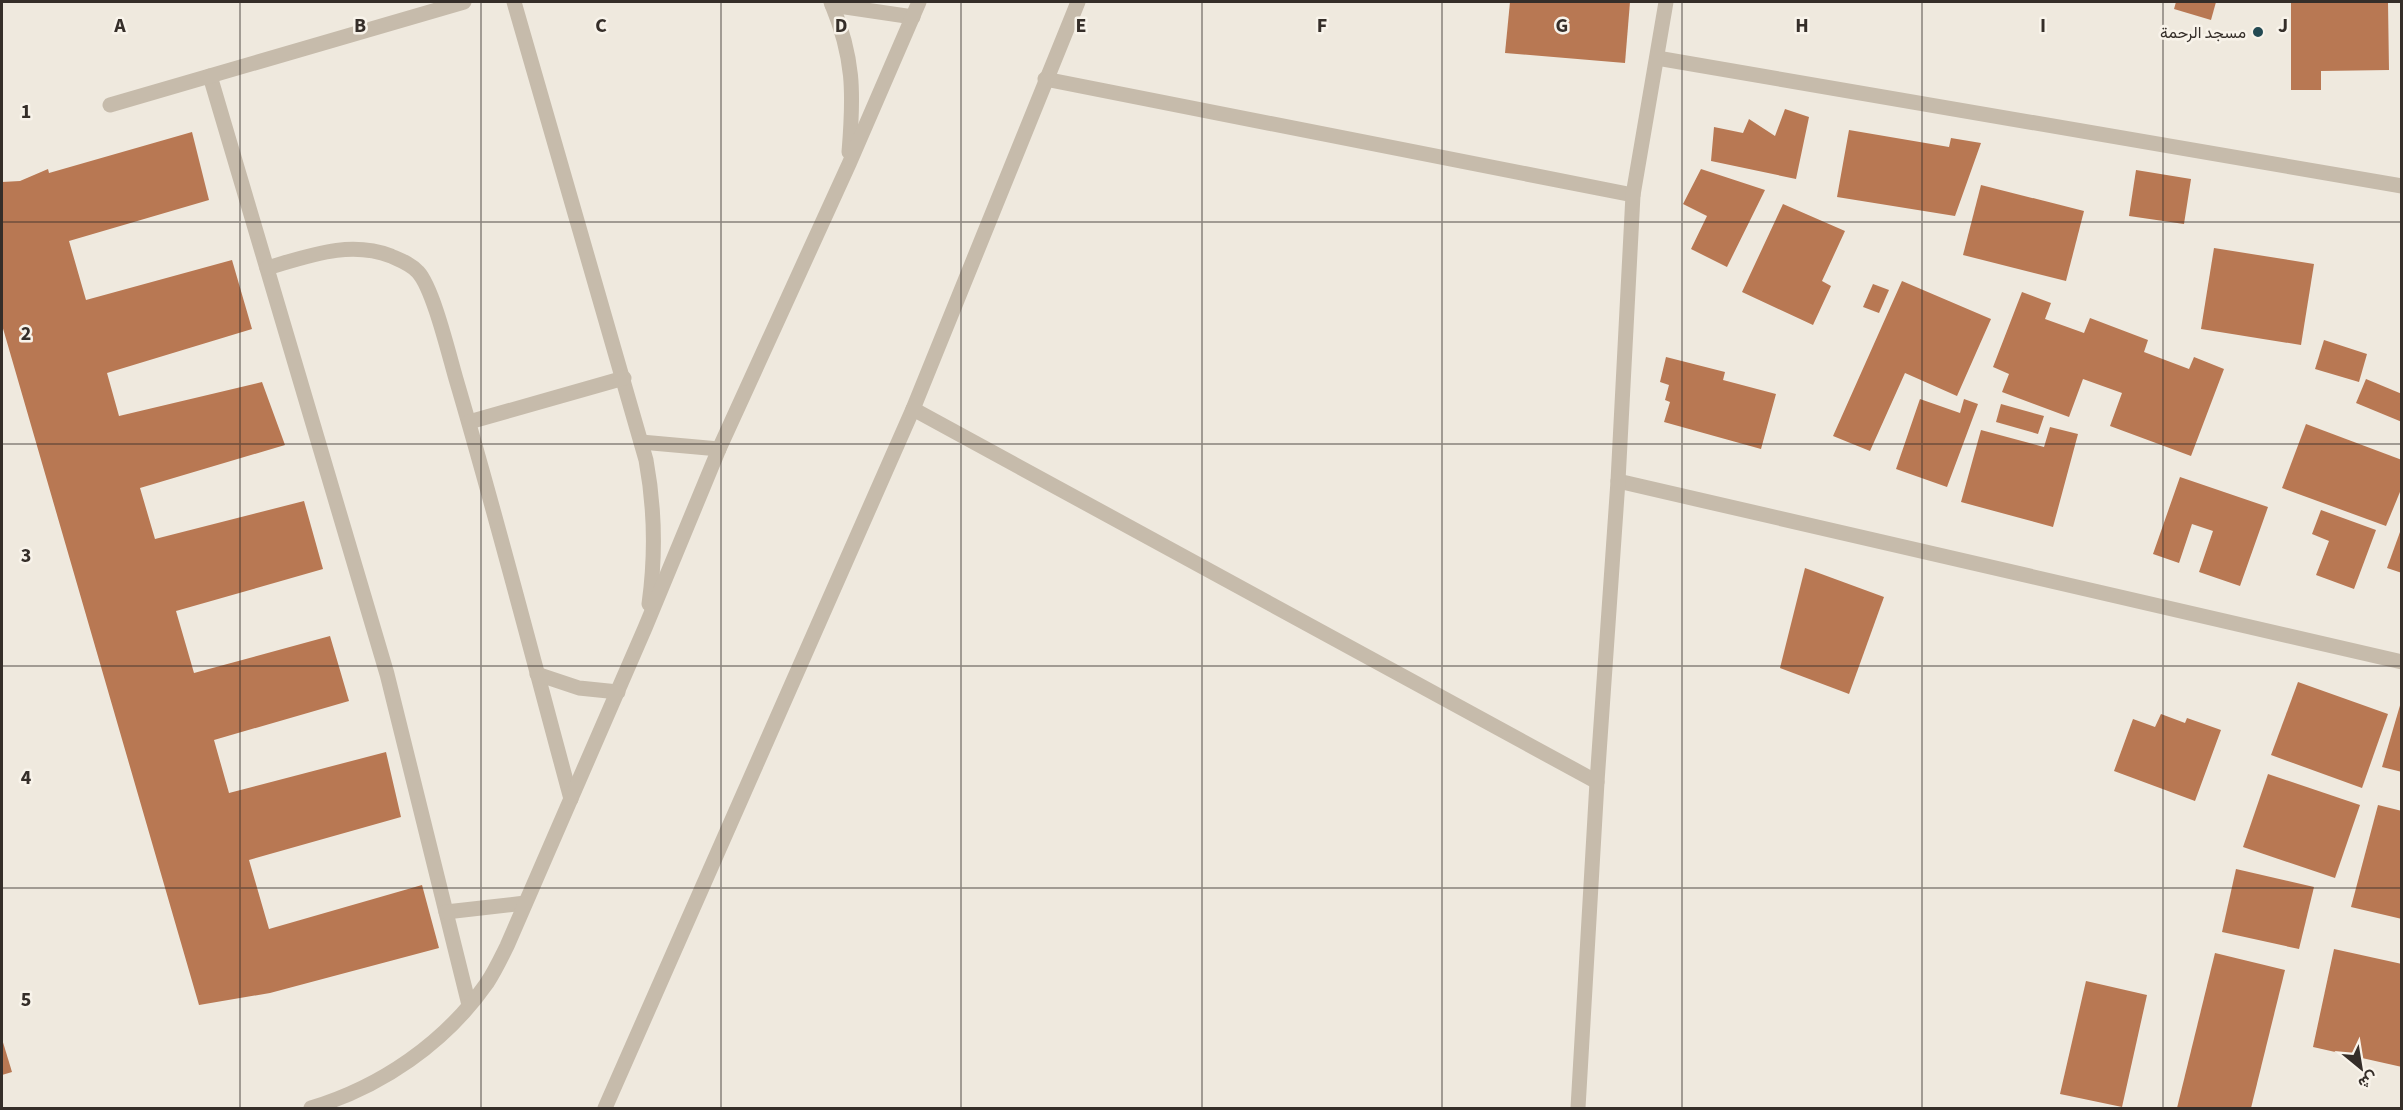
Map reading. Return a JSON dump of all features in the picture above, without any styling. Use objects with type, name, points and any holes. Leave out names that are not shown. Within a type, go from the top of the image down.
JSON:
[{"type":"street","points":[[110,105],[464,2]]},
{"type":"street","points":[[514,2],[624,378],[653,495],[655,552],[645,628]]},
{"type":"street","points":[[311,1108],[360,1090],[392,1073],[430,1045],[469,1005],[489,980],[507,946],[618,692],[719,449],[849,164],[919,2]]},
{"type":"street","points":[[605,1108],[913,409],[1078,2]]},
{"type":"street","points":[[1578,1108],[1618,481],[1633,195],[1666,2]]},
{"type":"street","points":[[849,164],[853,99],[850,62],[832,3],[913,16]]},
{"type":"street","points":[[1657,58],[2402,186]]},
{"type":"street","points":[[210,76],[387,674],[469,1005]]},
{"type":"street","points":[[1045,79],[1633,195]]},
{"type":"street","points":[[267,268],[327,251],[354,248],[380,252],[403,261],[419,273],[433,303],[469,422],[571,799]]},
{"type":"street","points":[[469,422],[624,378]]},
{"type":"street","points":[[913,409],[1597,782]]},
{"type":"street","points":[[641,442],[719,449]]},
{"type":"street","points":[[1618,481],[2402,662]]},
{"type":"street","points":[[537,674],[579,688],[618,692]]},
{"type":"street","points":[[446,912],[525,903]]},
{"type":"building","points":[[1510,2],[1630,2],[1625,63],[1505,53]]},
{"type":"building","points":[[2176,2],[2216,2],[2211,20],[2174,9]]},
{"type":"building","points":[[2291,2],[2388,2],[2389,70],[2321,71],[2321,90],[2291,90]]},
{"type":"building","points":[[1785,109],[1809,117],[1796,179],[1711,161],[1714,127],[1743,133],[1749,119],[1775,136]]},
{"type":"building","points":[[1849,130],[1949,147],[1951,138],[1981,143],[1955,216],[1837,197]]},
{"type":"building","points":[[192,132],[209,200],[69,241],[86,300],[232,260],[252,329],[107,373],[119,416],[262,382],[285,445],[140,488],[155,539],[304,501],[323,569],[176,611],[194,673],[330,636],[349,701],[214,740],[229,793],[386,752],[401,817],[249,860],[269,929],[422,885],[439,948],[270,993],[199,1005],[2,325],[2,182],[20,181],[48,169],[49,173]]},
{"type":"building","points":[[1701,169],[1765,190],[1727,267],[1691,249],[1707,216],[1683,204]]},
{"type":"building","points":[[2136,170],[2191,179],[2184,224],[2129,216]]},
{"type":"building","points":[[1981,185],[2084,211],[2066,281],[1963,255]]},
{"type":"building","points":[[1783,204],[1845,231],[1822,281],[1831,286],[1813,325],[1742,292]]},
{"type":"building","points":[[2214,248],[2314,264],[2301,345],[2201,329]]},
{"type":"building","points":[[1902,281],[1991,319],[1957,396],[1905,373],[1870,451],[1833,436]]},
{"type":"building","points":[[1873,284],[1889,290],[1879,313],[1863,307]]},
{"type":"building","points":[[2022,292],[2051,303],[2045,319],[2084,333],[2090,318],[2148,340],[2144,352],[2189,369],[2194,357],[2224,369],[2191,456],[2110,426],[2122,393],[2083,379],[2069,417],[2002,392],[2009,374],[1993,367]]},
{"type":"building","points":[[2324,340],[2367,354],[2359,382],[2315,369]]},
{"type":"building","points":[[1666,357],[1725,372],[1723,380],[1776,394],[1761,449],[1664,422],[1670,402],[1665,400],[1669,385],[1660,382]]},
{"type":"building","points":[[2366,379],[2402,394],[2402,422],[2356,403]]},
{"type":"building","points":[[1920,399],[1960,413],[1964,399],[1978,404],[1947,487],[1896,469]]},
{"type":"building","points":[[2001,404],[2044,416],[2038,434],[1996,422]]},
{"type":"building","points":[[2306,424],[2402,460],[2402,487],[2386,526],[2282,488]]},
{"type":"building","points":[[2050,427],[2078,434],[2053,527],[1961,502],[1981,430],[2044,447]]},
{"type":"building","points":[[2180,477],[2268,507],[2240,586],[2199,572],[2213,531],[2192,524],[2179,563],[2153,554]]},
{"type":"building","points":[[2321,510],[2376,530],[2354,589],[2316,575],[2329,541],[2312,534]]},
{"type":"building","points":[[2400,532],[2402,533],[2402,573],[2387,568]]},
{"type":"building","points":[[1805,568],[1884,597],[1849,694],[1780,668]]},
{"type":"building","points":[[2298,682],[2388,714],[2362,788],[2271,755]]},
{"type":"building","points":[[2402,702],[2402,772],[2382,767]]},
{"type":"building","points":[[2161,714],[2185,723],[2187,718],[2221,730],[2195,801],[2114,771],[2133,719],[2155,727]]},
{"type":"building","points":[[2268,774],[2360,805],[2335,878],[2243,847]]},
{"type":"building","points":[[2378,805],[2402,811],[2402,919],[2351,907]]},
{"type":"building","points":[[2236,869],[2314,887],[2299,949],[2222,932]]},
{"type":"building","points":[[2334,949],[2402,964],[2402,1067],[2313,1047]]},
{"type":"building","points":[[2215,953],[2285,970],[2251,1108],[2177,1108]]},
{"type":"building","points":[[2086,981],[2147,995],[2122,1107],[2060,1094]]},
{"type":"building","points":[[2,1039],[12,1072],[2,1075]]},
{"type":"place","name":"مسجد الرحمة","points":[[2258,32]]}]
